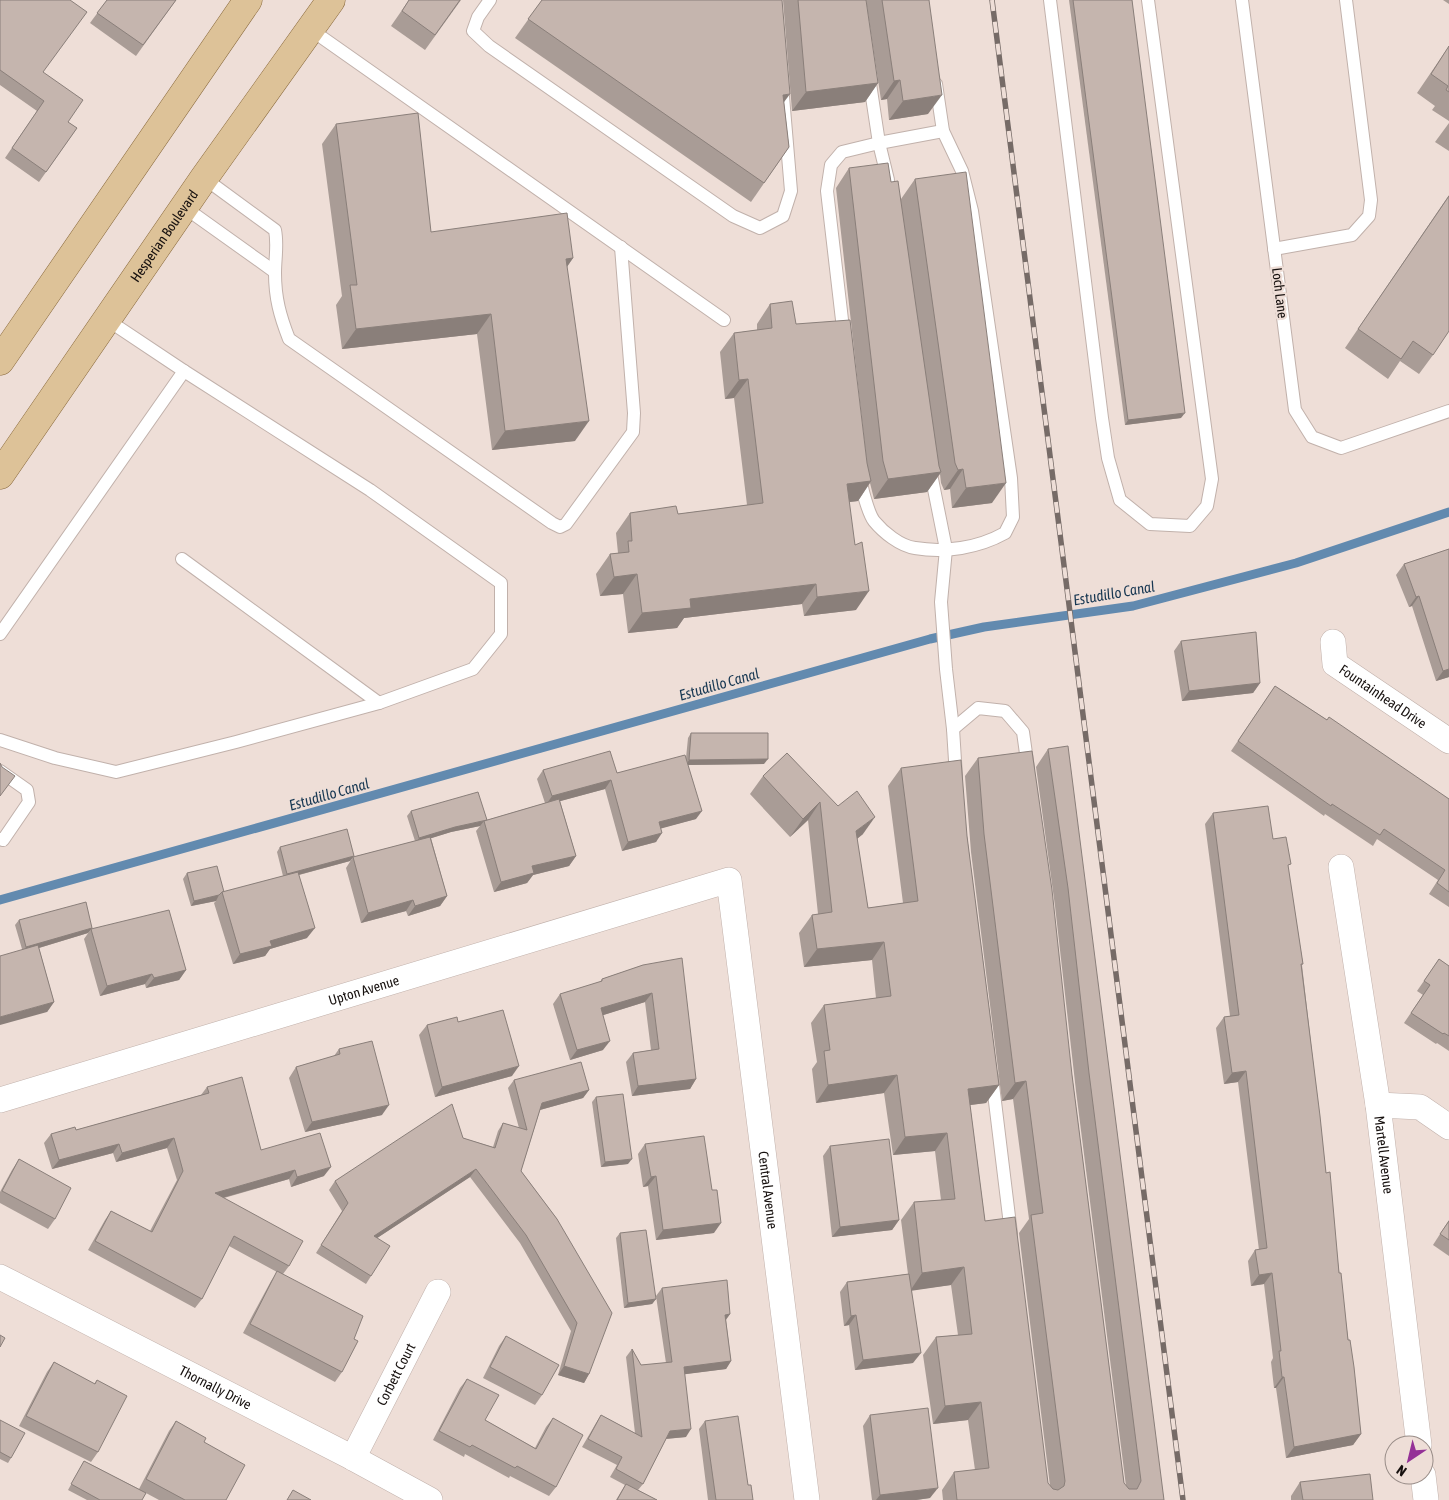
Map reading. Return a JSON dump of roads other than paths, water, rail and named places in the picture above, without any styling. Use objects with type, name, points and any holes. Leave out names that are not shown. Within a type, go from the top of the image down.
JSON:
[{"type":"main road","points":[[0,361],[248,0]]},
{"type":"main road","name":"Hesperian Boulevard","points":[[0,475],[204,178],[331,0]]},
{"type":"street","name":"Fountainhead Drive","points":[[1333,642],[1335,664],[1449,741]]},
{"type":"street","name":"Martell Avenue","points":[[1341,867],[1378,1105],[1418,1435]]},
{"type":"street","name":"Upton Avenue","points":[[0,1100],[729,880]]},
{"type":"street","name":"Central Avenue","points":[[729,880],[807,1500]]},
{"type":"street","points":[[1378,1105],[1420,1107],[1449,1127]]},
{"type":"street","name":"Thornally Drive","points":[[0,1277],[353,1458],[430,1500]]},
{"type":"street","name":"Corbett Court","points":[[353,1458],[438,1292]]},
{"type":"street","points":[[1424,1485],[1426,1500]]},
{"type":"lane","points":[[490,0],[478,17],[473,31],[489,46],[733,216],[760,228],[783,216],[791,191],[782,76]]},
{"type":"lane","points":[[1050,0],[1108,458],[1120,500],[1127,506],[1150,524],[1190,526],[1207,506],[1212,479],[1148,0]]},
{"type":"lane","name":"Loch Lane","points":[[1242,0],[1295,410],[1312,437],[1341,448],[1449,411]]},
{"type":"lane","points":[[1274,249],[1352,235],[1369,216],[1371,200],[1346,0]]},
{"type":"lane","points":[[310,29],[724,320]]},
{"type":"lane","points":[[868,69],[878,143],[890,189]]},
{"type":"lane","points":[[859,462],[861,482],[872,519],[902,544],[914,548],[946,549],[980,545],[1005,533],[1013,517],[1010,478],[986,296],[972,211],[962,171],[943,130],[935,75]]},
{"type":"lane","points":[[845,346],[827,191],[831,165],[842,152],[943,130]]},
{"type":"lane","points":[[204,178],[275,230],[278,243],[275,272],[279,314],[289,339],[560,527],[566,524],[633,432],[634,413],[620,247]]},
{"type":"lane","points":[[184,207],[275,272]]},
{"type":"lane","points":[[0,740],[54,758],[116,772],[379,703],[473,669],[501,634],[501,583],[370,490],[106,319]]},
{"type":"lane","points":[[0,634],[184,371]]},
{"type":"lane","points":[[928,456],[932,485],[936,492],[946,549],[941,602],[957,789]]},
{"type":"lane","points":[[182,559],[379,703]]},
{"type":"lane","points":[[953,729],[978,708],[1005,711],[1022,732],[1029,776]]},
{"type":"lane","points":[[0,771],[27,790],[29,802],[2,840],[0,839]]},
{"type":"lane","points":[[990,1067],[1012,1243]]},
{"type":"waterway","name":"Estudillo Canal","points":[[0,900],[930,639],[984,627],[1133,606],[1296,563],[1449,512]]},
{"type":"railway","points":[[992,0],[1183,1500]]}]
